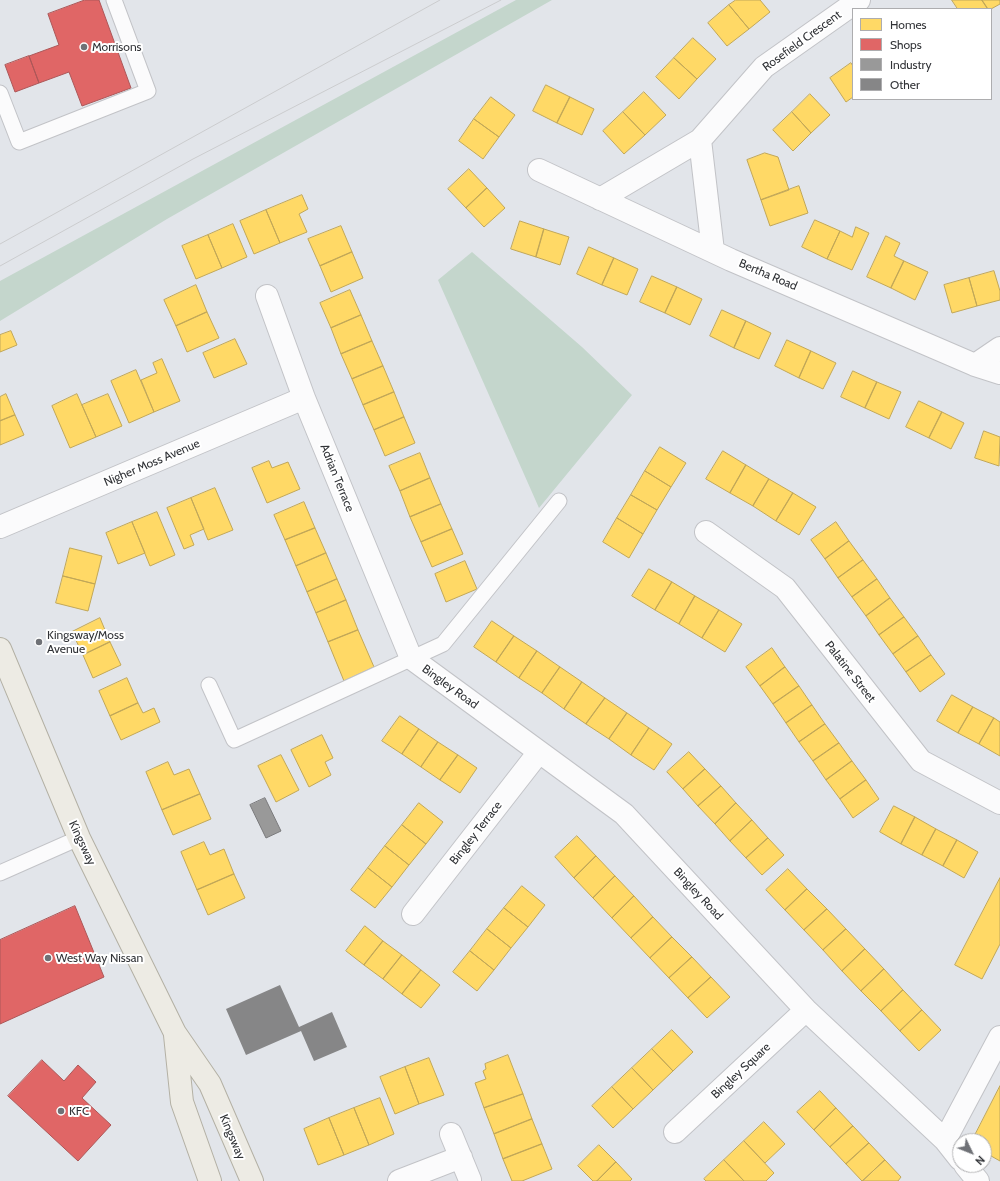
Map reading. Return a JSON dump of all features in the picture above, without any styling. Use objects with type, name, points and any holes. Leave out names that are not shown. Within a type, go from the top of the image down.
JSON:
[{"type":"main road","name":"Kingsway","points":[[0,649],[79,838],[175,1033],[210,1084],[252,1181]]},
{"type":"main road","name":"Kingsway","points":[[175,1033],[182,1102],[210,1181]]},
{"type":"street","name":"Rosefield Crescent","points":[[600,199],[700,140],[764,67],[859,0]]},
{"type":"street","points":[[700,140],[713,251]]},
{"type":"street","name":"Bertha Road","points":[[539,170],[713,251],[976,365],[1000,373]]},
{"type":"street","name":"Adrian Terrace","points":[[267,296],[304,398],[411,658]]},
{"type":"street","points":[[976,365],[1000,348]]},
{"type":"street","name":"Nigher Moss Avenue","points":[[0,527],[304,398]]},
{"type":"street","name":"Palatine Street","points":[[706,532],[785,588],[921,761],[1000,803]]},
{"type":"street","name":"Bingley Road","points":[[411,658],[624,814],[806,1010],[945,1140],[952,1149]]},
{"type":"street","name":"Bingley Terrace","points":[[413,914],[539,752]]},
{"type":"street","name":"Bingley Square","points":[[675,1132],[806,1010]]},
{"type":"street","points":[[945,1140],[1000,1037]]},
{"type":"street","points":[[451,1134],[470,1180]]},
{"type":"street","points":[[399,1181],[461,1157]]},
{"type":"street","points":[[972,1173],[978,1181]]},
{"type":"lane","points":[[0,93],[19,142],[148,91],[114,0]]},
{"type":"lane","points":[[209,685],[234,740],[443,644],[559,501]]},
{"type":"lane","points":[[0,873],[79,838]]},
{"type":"green space","points":[[516,0],[552,0],[167,219],[0,321],[0,281]]},
{"type":"green space","points":[[472,252],[582,347],[632,395],[539,508],[438,280]]},
{"type":"building: Homes","points":[[736,0],[760,0],[770,12],[749,29],[729,5]]},
{"type":"building: Homes","points":[[952,0],[982,0],[987,8],[957,8]]},
{"type":"building: Homes","points":[[982,0],[1000,0],[1000,4],[992,8],[987,8]]},
{"type":"building: Homes","points":[[729,5],[749,29],[727,46],[708,23]]},
{"type":"building: Homes","points":[[693,38],[716,59],[697,79],[674,58]]},
{"type":"building: Homes","points":[[674,58],[697,79],[679,99],[656,77]]},
{"type":"building: Homes","points":[[851,63],[852,98],[846,102],[830,78]]},
{"type":"building: Homes","points":[[546,85],[570,97],[557,123],[533,111]]},
{"type":"building: Homes","points":[[644,92],[666,115],[645,135],[623,112]]},
{"type":"building: Homes","points":[[810,94],[830,115],[811,133],[792,112]]},
{"type":"building: Homes","points":[[491,97],[515,115],[499,137],[474,119]]},
{"type":"building: Homes","points":[[570,97],[594,109],[582,135],[557,123]]},
{"type":"building: Homes","points":[[623,112],[645,135],[624,154],[603,131]]},
{"type":"building: Homes","points":[[792,112],[811,133],[793,151],[773,130]]},
{"type":"building: Homes","points":[[474,119],[499,137],[483,159],[459,141]]},
{"type":"building: Homes","points":[[765,153],[778,157],[789,190],[761,200],[747,160]]},
{"type":"building: Homes","points":[[469,169],[487,188],[466,208],[448,189]]},
{"type":"building: Homes","points":[[799,186],[808,213],[770,226],[761,200]]},
{"type":"building: Homes","points":[[487,188],[505,208],[484,227],[466,208]]},
{"type":"building: Homes","points":[[302,195],[308,209],[299,214],[307,232],[280,243],[266,210]]},
{"type":"building: Homes","points":[[266,210],[280,243],[254,254],[240,221]]},
{"type":"building: Homes","points":[[815,220],[840,231],[827,259],[802,247]]},
{"type":"building: Homes","points":[[520,221],[544,229],[536,257],[511,249]]},
{"type":"building: Homes","points":[[233,224],[247,257],[222,268],[208,235]]},
{"type":"building: Homes","points":[[341,226],[352,252],[320,266],[308,239]]},
{"type":"building: Homes","points":[[856,227],[869,233],[852,270],[827,259],[840,231],[852,237]]},
{"type":"building: Homes","points":[[544,229],[569,237],[560,265],[536,257]]},
{"type":"building: Homes","points":[[208,235],[222,268],[196,279],[182,246]]},
{"type":"building: Homes","points":[[886,236],[900,243],[894,256],[904,261],[891,288],[867,277]]},
{"type":"building: Homes","points":[[589,247],[614,258],[602,285],[577,274]]},
{"type":"building: Homes","points":[[352,252],[363,278],[331,292],[320,266]]},
{"type":"building: Homes","points":[[614,258],[638,269],[627,295],[602,285]]},
{"type":"building: Homes","points":[[904,261],[928,272],[915,300],[891,288]]},
{"type":"building: Homes","points":[[994,271],[1000,291],[1000,300],[977,306],[969,278]]},
{"type":"building: Homes","points":[[652,276],[677,287],[665,313],[640,302]]},
{"type":"building: Homes","points":[[969,278],[977,306],[952,313],[944,285]]},
{"type":"building: Homes","points":[[196,285],[207,312],[176,326],[164,300]]},
{"type":"building: Homes","points":[[677,287],[702,299],[690,325],[665,313]]},
{"type":"building: Homes","points":[[350,290],[361,315],[331,328],[320,303]]},
{"type":"building: Homes","points":[[722,310],[746,321],[734,348],[710,336]]},
{"type":"building: Homes","points":[[207,312],[219,338],[187,352],[176,326]]},
{"type":"building: Homes","points":[[361,315],[372,341],[341,354],[331,328]]},
{"type":"building: Homes","points":[[746,321],[771,333],[759,359],[734,348]]},
{"type":"building: Homes","points":[[11,331],[17,345],[0,352],[0,335]]},
{"type":"building: Homes","points":[[235,339],[247,364],[214,378],[203,353]]},
{"type":"building: Homes","points":[[787,340],[811,351],[799,378],[775,366]]},
{"type":"building: Homes","points":[[372,341],[383,366],[352,379],[341,354]]},
{"type":"building: Homes","points":[[811,351],[836,363],[823,389],[799,378]]},
{"type":"building: Homes","points":[[162,359],[180,401],[154,412],[141,380],[157,373],[153,363]]},
{"type":"building: Homes","points":[[383,366],[394,392],[363,405],[352,379]]},
{"type":"building: Homes","points":[[136,370],[154,412],[129,423],[111,381]]},
{"type":"building: Homes","points":[[853,371],[877,382],[865,408],[841,397]]},
{"type":"building: Homes","points":[[877,382],[901,392],[889,419],[865,408]]},
{"type":"building: Homes","points":[[394,392],[404,417],[374,430],[363,405]]},
{"type":"building: Homes","points":[[6,394],[15,415],[0,421],[0,397]]},
{"type":"building: Homes","points":[[77,394],[96,437],[70,448],[52,406]]},
{"type":"building: Homes","points":[[108,394],[122,426],[96,437],[82,405]]},
{"type":"building: Homes","points":[[919,401],[942,412],[929,438],[906,427]]},
{"type":"building: Homes","points":[[942,412],[964,423],[951,449],[929,438]]},
{"type":"building: Homes","points":[[15,415],[24,435],[0,445],[0,421]]},
{"type":"building: Homes","points":[[404,417],[415,443],[385,456],[374,430]]},
{"type":"building: Homes","points":[[984,431],[1000,437],[999,466],[975,458]]},
{"type":"building: Homes","points":[[660,447],[686,463],[671,487],[645,471]]},
{"type":"building: Homes","points":[[723,451],[746,465],[730,493],[706,479]]},
{"type":"building: Homes","points":[[420,453],[430,478],[400,491],[389,466]]},
{"type":"building: Homes","points":[[269,461],[272,468],[288,462],[300,489],[267,503],[252,468]]},
{"type":"building: Homes","points":[[746,465],[769,479],[753,506],[730,493]]},
{"type":"building: Homes","points":[[645,471],[671,487],[657,510],[631,495]]},
{"type":"building: Homes","points":[[430,478],[441,504],[410,517],[400,491]]},
{"type":"building: Homes","points":[[769,479],[793,493],[776,521],[753,506]]},
{"type":"building: Homes","points":[[215,488],[233,530],[208,540],[191,498]]},
{"type":"building: Homes","points":[[793,493],[816,507],[799,535],[776,521]]},
{"type":"building: Homes","points":[[631,495],[657,510],[643,534],[617,518]]},
{"type":"building: Homes","points":[[191,498],[204,529],[190,535],[194,545],[184,549],[167,508]]},
{"type":"building: Homes","points":[[304,502],[315,528],[285,540],[274,515]]},
{"type":"building: Homes","points":[[441,504],[452,529],[421,542],[410,517]]},
{"type":"building: Homes","points":[[157,512],[175,555],[150,566],[132,522]]},
{"type":"building: Homes","points":[[617,518],[643,534],[629,558],[603,542]]},
{"type":"building: Homes","points":[[132,522],[145,553],[118,564],[106,533]]},
{"type":"building: Homes","points":[[836,522],[849,541],[825,559],[811,540]]},
{"type":"building: Homes","points":[[315,528],[326,553],[296,566],[285,540]]},
{"type":"building: Homes","points":[[452,529],[463,554],[432,567],[421,542]]},
{"type":"building: Homes","points":[[849,541],[863,560],[838,578],[825,559]]},
{"type":"building: Homes","points":[[70,548],[102,556],[95,584],[63,576]]},
{"type":"building: Homes","points":[[326,553],[337,579],[307,592],[296,566]]},
{"type":"building: Homes","points":[[863,560],[877,579],[852,597],[838,578]]},
{"type":"building: Homes","points":[[465,561],[477,589],[446,602],[435,574]]},
{"type":"building: Homes","points":[[649,569],[672,582],[655,610],[632,596]]},
{"type":"building: Homes","points":[[63,576],[95,584],[88,611],[56,603]]},
{"type":"building: Homes","points":[[337,579],[346,600],[316,613],[307,592]]},
{"type":"building: Homes","points":[[877,579],[890,598],[866,616],[852,597]]},
{"type":"building: Homes","points":[[672,582],[695,596],[679,624],[655,610]]},
{"type":"building: Homes","points":[[695,596],[719,610],[702,638],[679,624]]},
{"type":"building: Homes","points":[[890,598],[904,617],[879,635],[866,616]]},
{"type":"building: Homes","points":[[346,600],[358,630],[328,642],[316,613]]},
{"type":"building: Homes","points":[[719,610],[742,624],[725,652],[702,638]]},
{"type":"building: Homes","points":[[904,617],[918,636],[893,654],[879,635]]},
{"type":"building: Homes","points":[[100,618],[110,642],[83,655],[72,632]]},
{"type":"building: Homes","points":[[492,621],[514,636],[496,662],[474,647]]},
{"type":"building: Homes","points":[[358,630],[374,667],[344,681],[328,642]]},
{"type":"building: Homes","points":[[514,636],[537,651],[519,678],[496,662]]},
{"type":"building: Homes","points":[[918,636],[931,655],[906,672],[893,654]]},
{"type":"building: Homes","points":[[110,642],[121,665],[93,678],[83,655]]},
{"type":"building: Homes","points":[[772,648],[785,667],[760,686],[746,667]]},
{"type":"building: Homes","points":[[537,651],[560,667],[542,693],[519,678]]},
{"type":"building: Homes","points":[[931,655],[945,674],[920,692],[906,672]]},
{"type":"building: Homes","points":[[560,667],[582,682],[564,709],[542,693]]},
{"type":"building: Homes","points":[[785,667],[799,686],[773,704],[760,686]]},
{"type":"building: Homes","points":[[127,678],[138,703],[110,716],[99,691]]},
{"type":"building: Homes","points":[[582,682],[605,698],[586,724],[564,709]]},
{"type":"building: Homes","points":[[799,686],[812,705],[786,723],[773,704]]},
{"type":"building: Homes","points":[[952,695],[973,707],[958,733],[937,721]]},
{"type":"building: Homes","points":[[605,698],[627,713],[609,739],[586,724]]},
{"type":"building: Homes","points":[[138,703],[143,713],[154,708],[160,722],[121,740],[110,716]]},
{"type":"building: Homes","points":[[812,705],[825,724],[799,742],[786,723]]},
{"type":"building: Homes","points":[[973,707],[994,718],[979,744],[958,733]]},
{"type":"building: Homes","points":[[627,713],[649,728],[631,755],[609,739]]},
{"type":"building: Homes","points":[[400,716],[419,729],[402,754],[382,741]]},
{"type":"building: Homes","points":[[994,718],[1000,722],[1000,756],[979,744]]},
{"type":"building: Homes","points":[[825,724],[839,743],[813,761],[799,742]]},
{"type":"building: Homes","points":[[649,728],[672,744],[654,770],[631,755]]},
{"type":"building: Homes","points":[[419,729],[438,742],[421,767],[402,754]]},
{"type":"building: Homes","points":[[322,735],[333,758],[325,762],[331,775],[309,787],[291,750]]},
{"type":"building: Homes","points":[[438,742],[458,755],[440,780],[421,767]]},
{"type":"building: Homes","points":[[839,743],[852,761],[826,780],[813,761]]},
{"type":"building: Homes","points":[[689,752],[705,769],[683,789],[667,772]]},
{"type":"building: Homes","points":[[281,755],[299,790],[276,802],[258,766]]},
{"type":"building: Homes","points":[[458,755],[477,768],[460,793],[440,780]]},
{"type":"building: Homes","points":[[852,761],[866,780],[840,799],[826,780]]},
{"type":"building: Homes","points":[[168,762],[174,775],[189,769],[200,794],[162,810],[146,772]]},
{"type":"building: Homes","points":[[705,769],[721,786],[698,806],[683,789]]},
{"type":"building: Homes","points":[[866,780],[879,799],[853,818],[840,799]]},
{"type":"building: Homes","points":[[721,786],[736,803],[715,824],[698,806]]},
{"type":"building: Homes","points":[[200,794],[211,819],[173,835],[162,810]]},
{"type":"building: Homes","points":[[419,803],[443,822],[426,844],[402,825]]},
{"type":"building: Homes","points":[[736,803],[752,820],[730,841],[715,824]]},
{"type":"building: Homes","points":[[894,806],[915,817],[901,844],[880,832]]},
{"type":"building: Homes","points":[[915,817],[936,829],[922,855],[901,844]]},
{"type":"building: Homes","points":[[752,820],[768,838],[746,858],[730,841]]},
{"type":"building: Homes","points":[[402,825],[426,844],[409,865],[385,846]]},
{"type":"building: Homes","points":[[936,829],[957,840],[943,866],[922,855]]},
{"type":"building: Homes","points":[[577,836],[596,856],[574,878],[555,857]]},
{"type":"building: Homes","points":[[768,838],[784,855],[762,875],[746,858]]},
{"type":"building: Homes","points":[[957,840],[978,852],[964,878],[943,866]]},
{"type":"building: Homes","points":[[204,842],[210,855],[224,849],[234,874],[197,890],[181,852]]},
{"type":"building: Homes","points":[[385,846],[409,865],[392,887],[368,868]]},
{"type":"building: Homes","points":[[596,856],[615,876],[593,898],[574,878]]},
{"type":"building: Homes","points":[[368,868],[392,887],[375,908],[351,890]]},
{"type":"building: Homes","points":[[788,869],[807,889],[785,910],[766,890]]},
{"type":"building: Homes","points":[[234,874],[245,898],[208,915],[197,890]]},
{"type":"building: Homes","points":[[615,876],[634,896],[612,918],[593,898]]},
{"type":"building: Homes","points":[[1000,878],[1000,944],[982,979],[955,965]]},
{"type":"building: Homes","points":[[522,886],[545,905],[528,927],[504,908]]},
{"type":"building: Homes","points":[[807,889],[827,909],[804,930],[785,910]]},
{"type":"building: Homes","points":[[634,896],[653,917],[631,938],[612,918]]},
{"type":"building: Homes","points":[[504,908],[528,927],[511,948],[487,929]]},
{"type":"building: Homes","points":[[827,909],[846,929],[823,950],[804,930]]},
{"type":"building: Homes","points":[[653,917],[672,937],[650,958],[631,938]]},
{"type":"building: Homes","points":[[365,926],[383,941],[364,965],[346,951]]},
{"type":"building: Homes","points":[[487,929],[511,948],[494,970],[470,951]]},
{"type":"building: Homes","points":[[846,929],[865,949],[842,971],[823,950]]},
{"type":"building: Homes","points":[[672,937],[692,957],[669,978],[650,958]]},
{"type":"building: Homes","points":[[383,941],[402,955],[383,979],[364,965]]},
{"type":"building: Homes","points":[[865,949],[884,969],[861,991],[842,971]]},
{"type":"building: Homes","points":[[470,951],[494,970],[477,991],[453,972]]},
{"type":"building: Homes","points":[[402,955],[421,970],[402,994],[383,979]]},
{"type":"building: Homes","points":[[692,957],[711,977],[688,998],[669,978]]},
{"type":"building: Homes","points":[[884,969],[903,990],[881,1011],[861,991]]},
{"type":"building: Homes","points":[[421,970],[440,985],[421,1008],[402,994]]},
{"type":"building: Homes","points":[[711,977],[730,997],[707,1018],[688,998]]},
{"type":"building: Homes","points":[[903,990],[922,1010],[900,1031],[881,1011]]},
{"type":"building: Homes","points":[[922,1010],[941,1030],[919,1051],[900,1031]]},
{"type":"building: Homes","points":[[672,1030],[693,1052],[673,1071],[652,1049]]},
{"type":"building: Homes","points":[[652,1049],[673,1071],[653,1090],[632,1068]]},
{"type":"building: Homes","points":[[508,1055],[523,1094],[484,1108],[475,1083],[486,1079],[483,1071],[486,1069],[485,1064]]},
{"type":"building: Homes","points":[[429,1058],[444,1095],[419,1104],[405,1067]]},
{"type":"building: Homes","points":[[405,1067],[419,1104],[395,1114],[380,1077]]},
{"type":"building: Homes","points":[[632,1068],[653,1090],[633,1109],[612,1087]]},
{"type":"building: Homes","points":[[1000,1086],[1000,1161],[992,1156],[992,1133],[976,1133]]},
{"type":"building: Homes","points":[[612,1087],[633,1109],[613,1128],[592,1106]]},
{"type":"building: Homes","points":[[820,1091],[836,1108],[814,1130],[797,1112]]},
{"type":"building: Homes","points":[[523,1094],[532,1119],[494,1134],[484,1108]]},
{"type":"building: Homes","points":[[380,1098],[394,1134],[369,1145],[354,1108]]},
{"type":"building: Homes","points":[[354,1108],[369,1145],[344,1155],[329,1118]]},
{"type":"building: Homes","points":[[836,1108],[853,1126],[830,1147],[814,1130]]},
{"type":"building: Homes","points":[[329,1118],[344,1155],[318,1165],[304,1129]]},
{"type":"building: Homes","points":[[532,1119],[542,1144],[503,1159],[494,1134]]},
{"type":"building: Homes","points":[[764,1122],[785,1144],[765,1163],[744,1141]]},
{"type":"building: Homes","points":[[853,1126],[869,1143],[846,1164],[830,1147]]},
{"type":"building: Homes","points":[[744,1141],[774,1173],[766,1181],[744,1181],[724,1160]]},
{"type":"building: Homes","points":[[869,1143],[885,1160],[862,1181],[846,1164]]},
{"type":"building: Homes","points":[[542,1144],[552,1169],[522,1181],[512,1181],[503,1159]]},
{"type":"building: Homes","points":[[599,1145],[616,1162],[597,1181],[593,1181],[578,1166]]},
{"type":"building: Homes","points":[[724,1160],[744,1181],[706,1181],[704,1179]]},
{"type":"building: Homes","points":[[885,1160],[901,1177],[898,1181],[863,1181]]},
{"type":"building: Homes","points":[[616,1162],[632,1179],[630,1181],[597,1181]]},
{"type":"building: Shops","points":[[85,0],[99,0],[131,88],[82,106],[69,72],[39,83],[29,56],[59,45],[48,14]]},
{"type":"building: Shops","points":[[29,56],[39,83],[15,92],[5,65]]},
{"type":"building: Shops","name":"West Way Nissan","points":[[75,906],[104,977],[0,1024],[0,940]]},
{"type":"building: Shops","name":"KFC","points":[[42,1060],[64,1081],[78,1065],[96,1082],[82,1098],[111,1125],[78,1161],[8,1096]]},
{"type":"building: Industry","points":[[265,798],[281,831],[266,838],[250,805]]},
{"type":"building: Other","points":[[280,985],[299,1027],[332,1012],[347,1047],[314,1061],[301,1031],[246,1055],[226,1009]]},
{"type":"tram line","points":[[0,244],[440,0]]},
{"type":"tram line","points":[[0,266],[193,159],[501,0]]},
{"type":"place","name":"Morrisons","points":[[84,47]]},
{"type":"place","name":"Kingsway/Moss Avenue","points":[[39,642]]},
{"type":"place","name":"West Way Nissan","points":[[48,958]]},
{"type":"place","name":"KFC","points":[[61,1111]]}]
